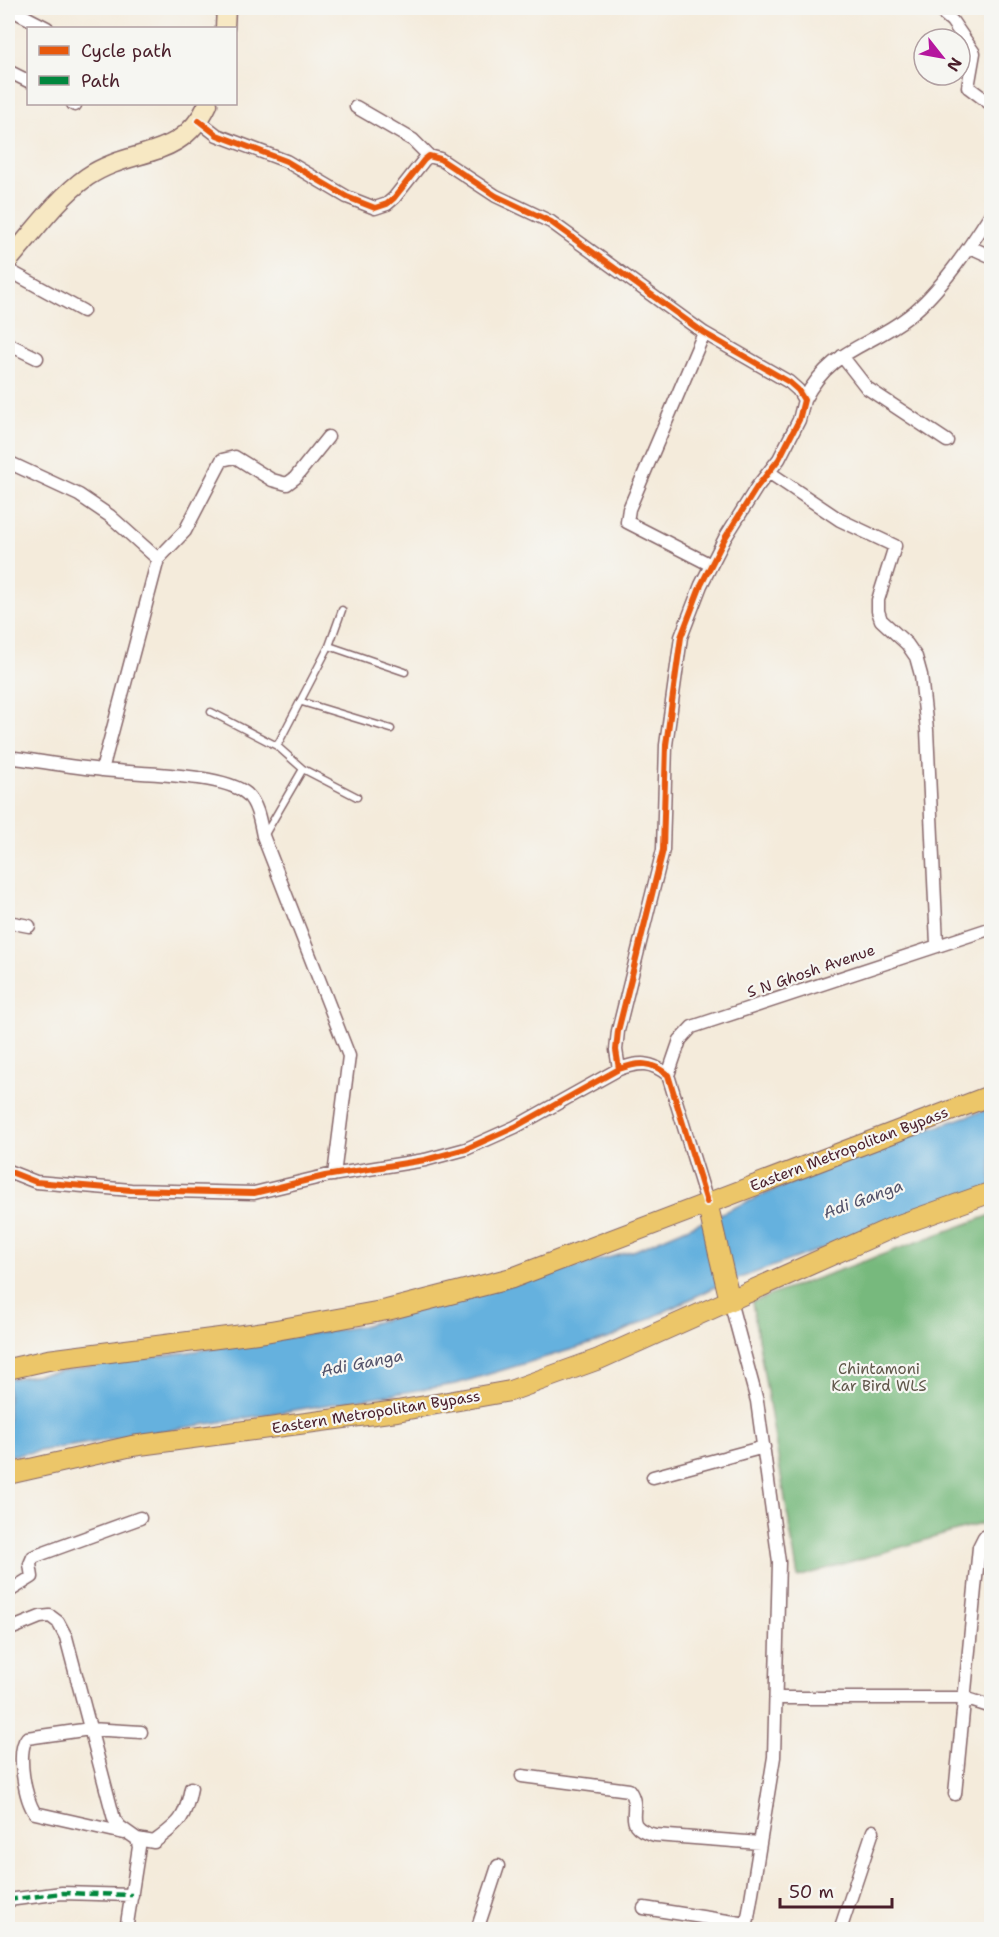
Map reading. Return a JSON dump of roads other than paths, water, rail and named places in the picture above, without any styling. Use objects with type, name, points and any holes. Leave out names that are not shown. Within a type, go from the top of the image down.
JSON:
[{"type":"main road","points":[[225,27],[226,8]]},
{"type":"main road","points":[[8,261],[86,178],[112,164],[174,144],[188,135],[207,105]]},
{"type":"main road","name":"Eastern Metropolitan Bypass","points":[[8,1369],[48,1360],[265,1332],[387,1310],[512,1278],[992,1095]]},
{"type":"main road","name":"Eastern Metropolitan Bypass","points":[[8,1474],[132,1446],[397,1411],[510,1392],[599,1359],[896,1226],[992,1192]]},
{"type":"main road","points":[[707,1202],[730,1301]]},
{"type":"street","points":[[8,8],[45,27]]},
{"type":"street","points":[[937,8],[952,21],[974,53],[968,87],[992,105]]},
{"type":"street","points":[[8,71],[27,80]]},
{"type":"street","points":[[356,107],[413,140],[429,156],[440,159],[496,196],[551,222],[704,333],[789,382],[804,400]]},
{"type":"street","points":[[199,121],[217,135],[286,161],[347,197],[375,208],[387,204],[394,198],[429,156]]},
{"type":"street","points":[[619,1069],[615,1050],[618,1031],[663,850],[666,745],[681,637],[711,565],[740,512],[770,473],[792,437],[804,400],[820,374],[842,356],[910,316],[970,247],[992,212]]},
{"type":"street","points":[[970,247],[992,257]]},
{"type":"street","points":[[8,270],[83,311]]},
{"type":"street","points":[[704,333],[629,509],[627,522],[711,565]]},
{"type":"street","points":[[8,344],[37,358]]},
{"type":"street","points":[[842,356],[867,388],[946,441]]},
{"type":"street","points":[[102,770],[158,559],[185,531],[222,460],[235,457],[272,480],[287,484],[296,478],[328,437]]},
{"type":"street","points":[[8,462],[79,495],[110,516],[158,559]]},
{"type":"street","points":[[770,473],[840,520],[895,546],[879,600],[878,611],[881,620],[907,644],[916,657],[921,675],[927,730],[937,944]]},
{"type":"street","points":[[8,757],[102,770],[212,780],[231,785],[247,795],[258,810],[263,836],[349,1056],[334,1175]]},
{"type":"street","points":[[8,922],[29,926]]},
{"type":"street","name":"S N Ghosh Avenue","points":[[668,1074],[680,1040],[692,1027],[937,944],[992,928]]},
{"type":"street","points":[[8,1171],[36,1182],[131,1190],[254,1193],[334,1175],[425,1160],[466,1149],[515,1127],[619,1069],[649,1063],[668,1074],[707,1202]]},
{"type":"street","points":[[644,1908],[746,1927],[774,1757],[779,1562],[757,1401],[730,1301]]},
{"type":"street","points":[[652,1477],[764,1447]]},
{"type":"street","points":[[8,1592],[32,1577],[30,1564],[33,1557],[140,1518]]},
{"type":"street","points":[[955,1794],[979,1547],[984,1537],[992,1534]]},
{"type":"street","points":[[8,1630],[40,1617],[50,1616],[58,1622],[66,1637],[114,1820],[134,1836],[138,1865],[126,1929]]},
{"type":"street","points":[[776,1698],[964,1698],[992,1707]]},
{"type":"street","points":[[141,1732],[90,1729],[27,1738],[22,1744],[21,1754],[29,1806],[35,1813],[154,1842],[174,1827],[186,1812],[190,1788]]},
{"type":"street","points":[[522,1776],[629,1790],[634,1797],[633,1821],[641,1831],[655,1835],[760,1843]]},
{"type":"street","points":[[840,1929],[873,1831]]},
{"type":"street","points":[[477,1929],[498,1866]]},
{"type":"street","points":[[8,1900],[62,1893],[132,1895]]},
{"type":"lane","points":[[277,746],[302,702],[329,646],[342,610]]},
{"type":"lane","points":[[329,646],[405,672]]},
{"type":"lane","points":[[302,702],[391,729]]},
{"type":"lane","points":[[211,712],[277,746],[303,769],[357,797]]},
{"type":"lane","points":[[263,836],[303,769]]},
{"type":"water","name":"Adi Ganga","points":[[991,1108],[991,1188],[715,1287],[610,1338],[456,1384],[8,1456],[8,1379],[362,1326],[636,1250],[858,1154]]},
{"type":"park label","name":"Chintamoni Kar Bird WLS","points":[[879,1378]]}]
